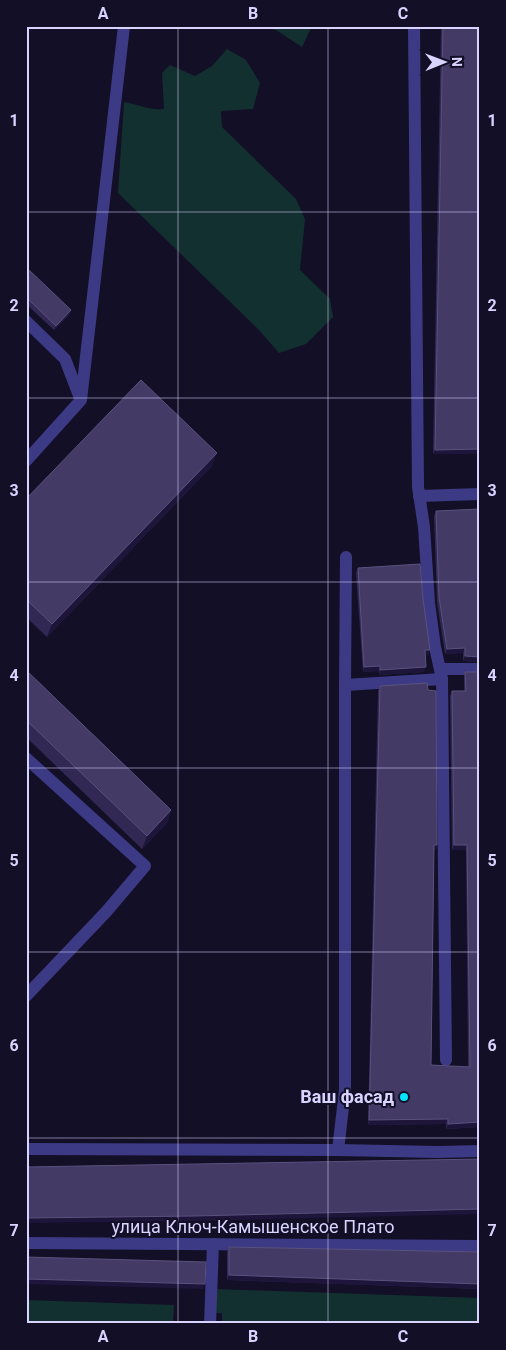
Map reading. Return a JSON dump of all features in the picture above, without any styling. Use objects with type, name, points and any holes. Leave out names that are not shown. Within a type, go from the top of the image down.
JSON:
[{"type":"street","points":[[26,461],[81,400],[124,26]]},
{"type":"street","points":[[414,26],[418,487],[424,527],[429,603],[441,674],[446,1060]]},
{"type":"street","points":[[26,321],[65,359],[81,400]]},
{"type":"street","points":[[419,496],[480,494]]},
{"type":"street","points":[[338,1150],[345,1090],[346,557]]},
{"type":"street","points":[[345,685],[480,669]]},
{"type":"street","points":[[26,758],[145,866],[106,912],[26,996]]},
{"type":"street","points":[[26,1149],[480,1151]]},
{"type":"street","name":"улица Ключ-Камышенское Плато","points":[[26,1243],[480,1246]]},
{"type":"street","points":[[210,1324],[213,1244]]},
{"type":"green space","points":[[259,26],[312,26],[302,47],[276,30]]},
{"type":"green space","points":[[227,49],[246,60],[260,83],[253,109],[221,111],[222,127],[296,199],[305,219],[300,270],[330,299],[333,317],[306,344],[279,353],[258,329],[118,193],[124,102],[149,108],[164,109],[162,73],[170,65],[195,76],[212,66]]},
{"type":"green space","points":[[215,1289],[480,1298],[480,1324],[222,1324],[222,1313],[215,1313]]},
{"type":"green space","points":[[26,1300],[174,1305],[173,1324],[26,1324]]},
{"type":"building","points":[[443,26],[480,26],[480,449],[435,450]]},
{"type":"building","points":[[28,269],[71,310],[56,326],[26,297],[26,271]]},
{"type":"building","points":[[141,380],[217,453],[52,624],[29,602],[26,604],[26,499]]},
{"type":"building","points":[[480,509],[480,657],[465,656],[465,648],[447,649],[439,597],[436,511]]},
{"type":"building","points":[[420,564],[430,650],[425,650],[426,667],[380,670],[380,666],[364,667],[358,568]]},
{"type":"building","points":[[26,670],[171,810],[147,836],[26,720]]},
{"type":"building","points":[[465,672],[480,672],[480,1122],[448,1124],[448,1119],[369,1120],[380,686],[427,683],[428,690],[436,691],[437,845],[434,845],[431,1065],[470,1067],[467,845],[454,845],[452,691],[466,691]]},
{"type":"building","points":[[480,1159],[480,1209],[26,1218],[26,1167]]},
{"type":"building","points":[[229,1247],[480,1252],[480,1284],[229,1275]]},
{"type":"building","points":[[26,1257],[206,1262],[205,1284],[26,1279]]},
{"type":"place","name":"Ваш фасад","points":[[404,1097]]}]
